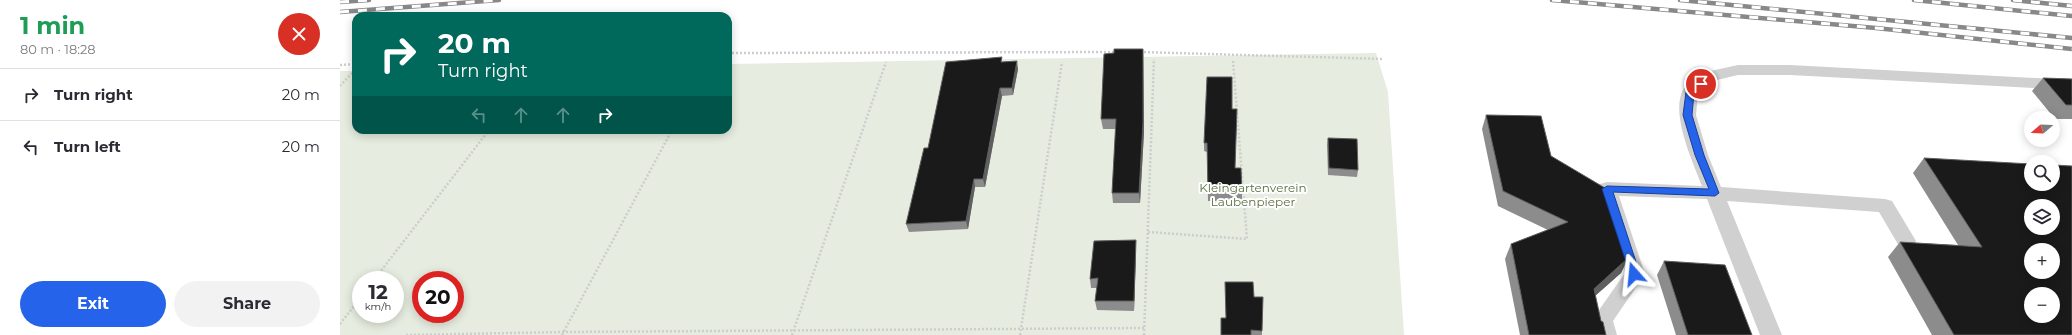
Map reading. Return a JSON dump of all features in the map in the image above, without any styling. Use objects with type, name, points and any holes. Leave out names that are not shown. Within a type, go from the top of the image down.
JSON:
[{"type":"lane","points":[[1771,335],[1699,155],[1687,115],[1690,92],[1712,76],[1738,70],[1790,70],[2072,85]]},
{"type":"lane","points":[[1606,335],[1602,320],[1634,274],[1607,189],[1715,193],[1885,206],[1906,241]]},
{"type":"path","points":[[732,53],[1124,52]]},
{"type":"path","points":[[1139,52],[1383,58]]},
{"type":"path","points":[[1144,335],[1154,59]]},
{"type":"path","points":[[1148,232],[1247,239],[1233,61]]},
{"type":"path","points":[[792,333],[886,62]]},
{"type":"path","points":[[1020,335],[1062,62]]},
{"type":"path","points":[[340,65],[352,64]]},
{"type":"path","points":[[340,86],[352,74]]},
{"type":"path","points":[[381,271],[485,134]]},
{"type":"path","points":[[563,333],[670,134]]},
{"type":"path","points":[[340,324],[352,308]]},
{"type":"path","points":[[406,335],[792,333],[1144,328]]},
{"type":"green space","name":"Kleingartenverein Laubenpieper","points":[[1376,53],[1388,92],[1404,335],[340,335],[340,71],[352,71],[352,134],[732,134],[732,64]]},
{"type":"building","points":[[1114,49],[1143,49],[1143,122],[1139,193],[1112,193],[1116,119],[1101,119],[1104,54],[1114,53]]},
{"type":"building","points":[[1002,57],[1001,62],[1017,61],[1012,88],[1000,88],[983,179],[974,179],[966,221],[906,224],[924,148],[928,148],[946,62]]},
{"type":"building","points":[[1207,77],[1232,77],[1232,109],[1237,109],[1235,168],[1241,168],[1242,192],[1208,193],[1207,143],[1204,143]]},
{"type":"building","points":[[2043,78],[2072,79],[2072,105],[2066,105]]},
{"type":"building","points":[[1486,115],[1541,116],[1551,156],[1605,188],[1628,258],[1594,289],[1601,321],[1603,322],[1606,335],[1529,335],[1511,244],[1568,222],[1503,191]]},
{"type":"building","points":[[1328,138],[1357,139],[1358,170],[1329,168]]},
{"type":"building","points":[[1924,158],[2024,164],[2024,191],[2060,191],[2060,165],[2072,166],[2072,335],[1954,335],[1900,242],[1982,247]]},
{"type":"building","points":[[1136,240],[1134,301],[1095,301],[1098,278],[1090,279],[1094,241]]},
{"type":"building","points":[[1664,261],[1725,265],[1752,335],[1688,335]]},
{"type":"building","points":[[1225,282],[1253,282],[1254,297],[1263,297],[1262,331],[1251,330],[1251,335],[1221,335],[1221,318],[1226,318]]},
{"type":"railway","points":[[340,2],[369,0]]},
{"type":"railway","points":[[340,12],[499,0]]},
{"type":"railway","points":[[1552,0],[1876,28],[2072,49]]},
{"type":"railway","points":[[1680,0],[2072,38]]},
{"type":"railway","points":[[1914,0],[2072,16]]},
{"type":"railway","points":[[2013,0],[2072,6]]},
{"type":"route","points":[[1634,274],[1607,189],[1715,193],[1699,155],[1687,115],[1690,92],[1701,84]]}]
